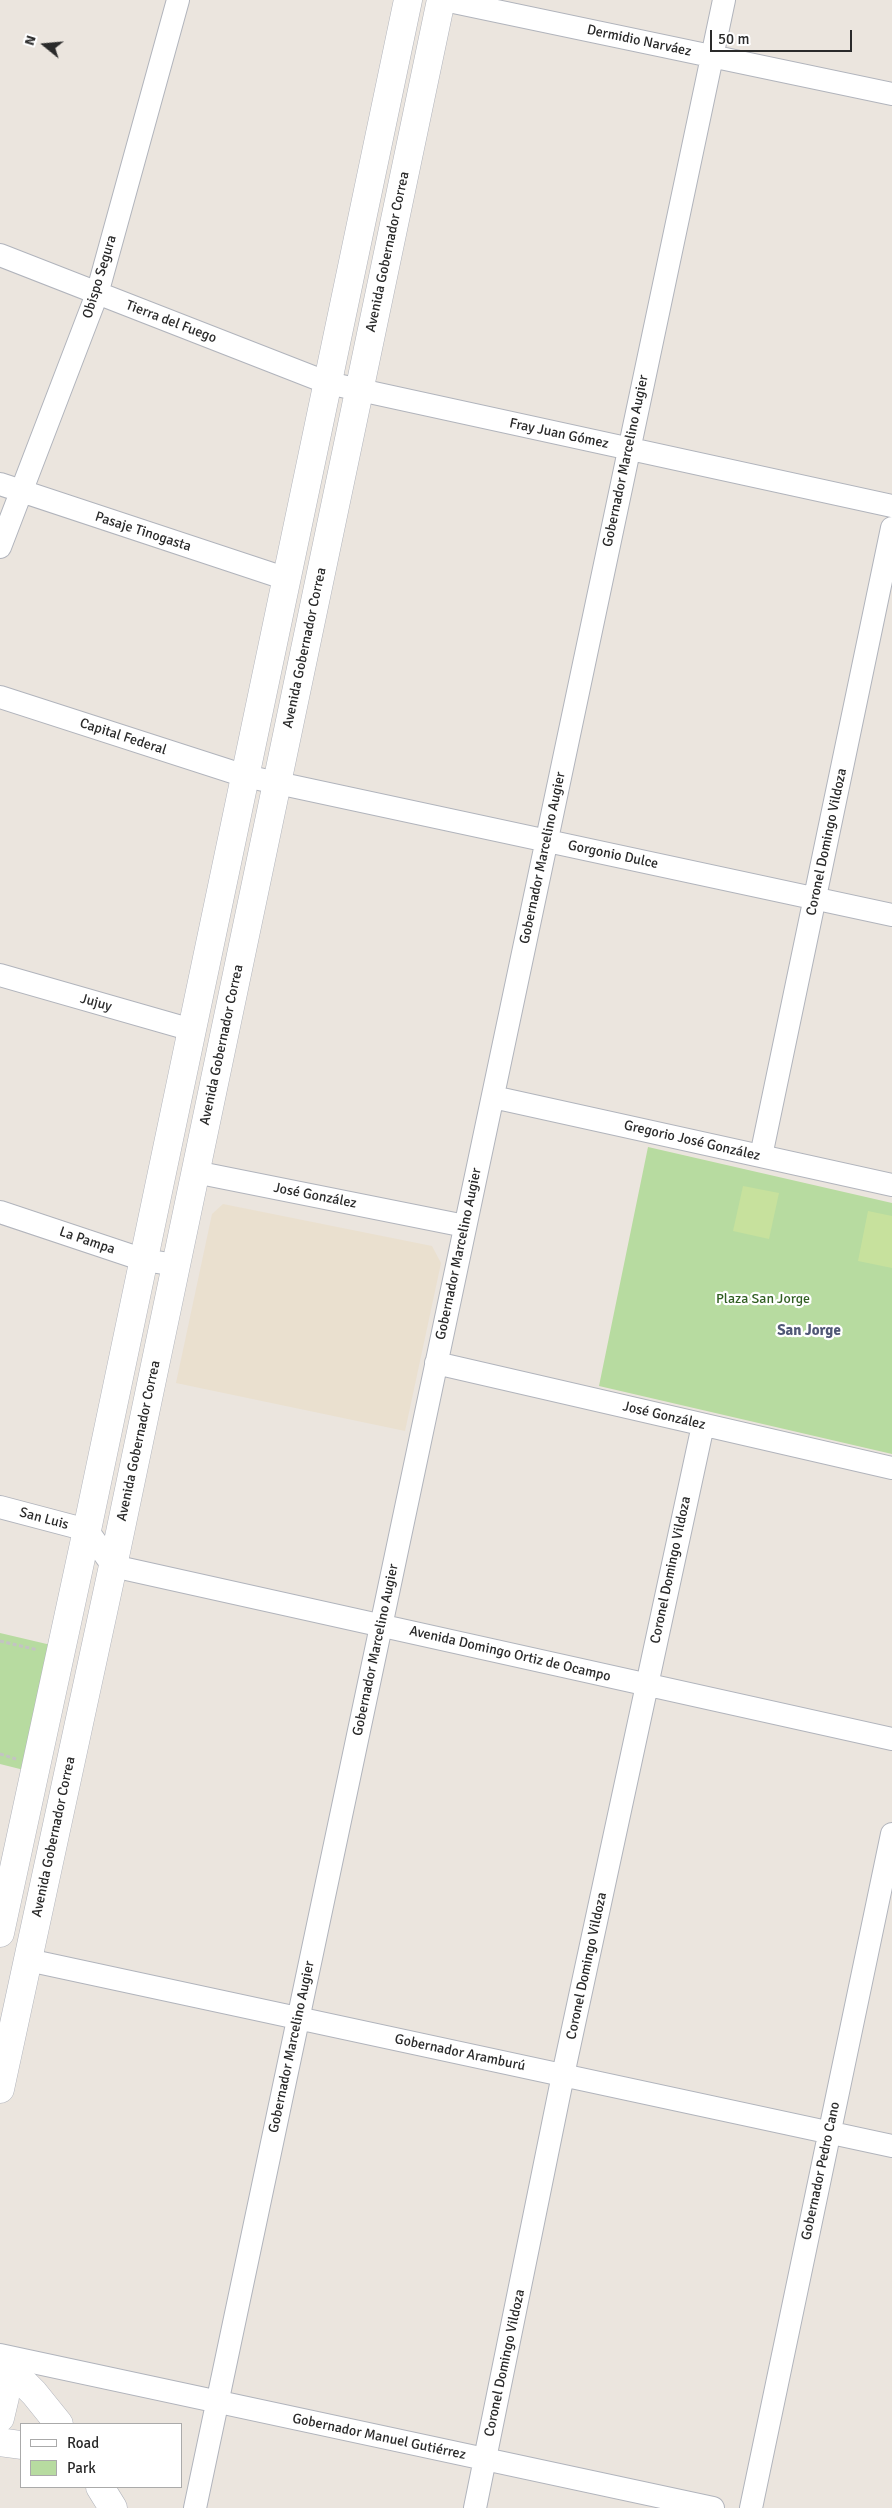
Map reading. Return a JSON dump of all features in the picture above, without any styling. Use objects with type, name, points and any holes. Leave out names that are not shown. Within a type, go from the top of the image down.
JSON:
[{"type":"main road","name":"Avenida Gobernador Correa","points":[[0,2089],[113,1566],[277,784],[408,0]]},
{"type":"main road","name":"Avenida Gobernador Correa","points":[[0,1933],[87,1530],[287,579],[343,387],[442,0]]},
{"type":"main road","points":[[0,2365],[11,2379],[58,2423]]},
{"type":"main road","points":[[1,2415],[11,2379]]},
{"type":"main road","points":[[0,2442],[20,2445]]},
{"type":"main road","points":[[101,2488],[113,2508]]},
{"type":"street","name":"Obispo Segura","points":[[0,547],[98,294],[178,0]]},
{"type":"street","name":"Dermidio Narváez","points":[[442,0],[892,94]]},
{"type":"street","name":"Gobernador Marcelino Augier","points":[[195,2508],[724,0]]},
{"type":"street","name":"Tierra del Fuego","points":[[0,255],[343,387]]},
{"type":"street","name":"Fray Juan Gómez","points":[[343,387],[892,506]]},
{"type":"street","name":"Pasaje Tinogasta","points":[[0,484],[287,579]]},
{"type":"street","name":"Coronel Domingo Vildoza","points":[[761,1156],[892,528]]},
{"type":"street","name":"Capital Federal","points":[[0,697],[245,776]]},
{"type":"street","name":"Gorgonio Dulce","points":[[245,776],[892,914]]},
{"type":"street","name":"Jujuy","points":[[0,975],[192,1030]]},
{"type":"street","name":"Gregorio José González","points":[[493,1097],[892,1185]]},
{"type":"street","name":"José González","points":[[195,1172],[465,1226]]},
{"type":"street","name":"La Pampa","points":[[0,1212],[144,1260],[176,1265]]},
{"type":"street","name":"José González","points":[[436,1363],[892,1468]]},
{"type":"street","name":"Coronel Domingo Vildoza","points":[[475,2508],[563,2075],[702,1425]]},
{"type":"street","name":"San Luis","points":[[0,1507],[87,1530]]},
{"type":"street","points":[[87,1530],[113,1566]]},
{"type":"street","name":"Avenida Domingo Ortiz de Ocampo","points":[[113,1566],[892,1739]]},
{"type":"street","name":"Gobernador Pedro Cano","points":[[751,2508],[892,1834]]},
{"type":"street","name":"Gobernador Aramburú","points":[[28,1960],[892,2146]]},
{"type":"street","name":"Gobernador Manuel Gutiérrez","points":[[0,2355],[713,2508]]},
{"type":"street","points":[[11,2379],[46,2366]]},
{"type":"path","points":[[0,1641],[60,1656]]},
{"type":"shaded area","points":[[223,1204],[432,1246],[441,1263],[405,1431],[176,1383],[212,1214]]},
{"type":"green space","name":"Plaza San Jorge","points":[[648,1147],[892,1203],[892,1454],[599,1386]]},
{"type":"green space","points":[[743,1186],[779,1193],[769,1239],[733,1231]]},
{"type":"green space","points":[[868,1211],[892,1216],[892,1268],[858,1261]]},
{"type":"green space","points":[[0,1633],[51,1645],[24,1770],[0,1764]]},
{"type":"district","name":"San Jorge","points":[[809,1331]]}]
